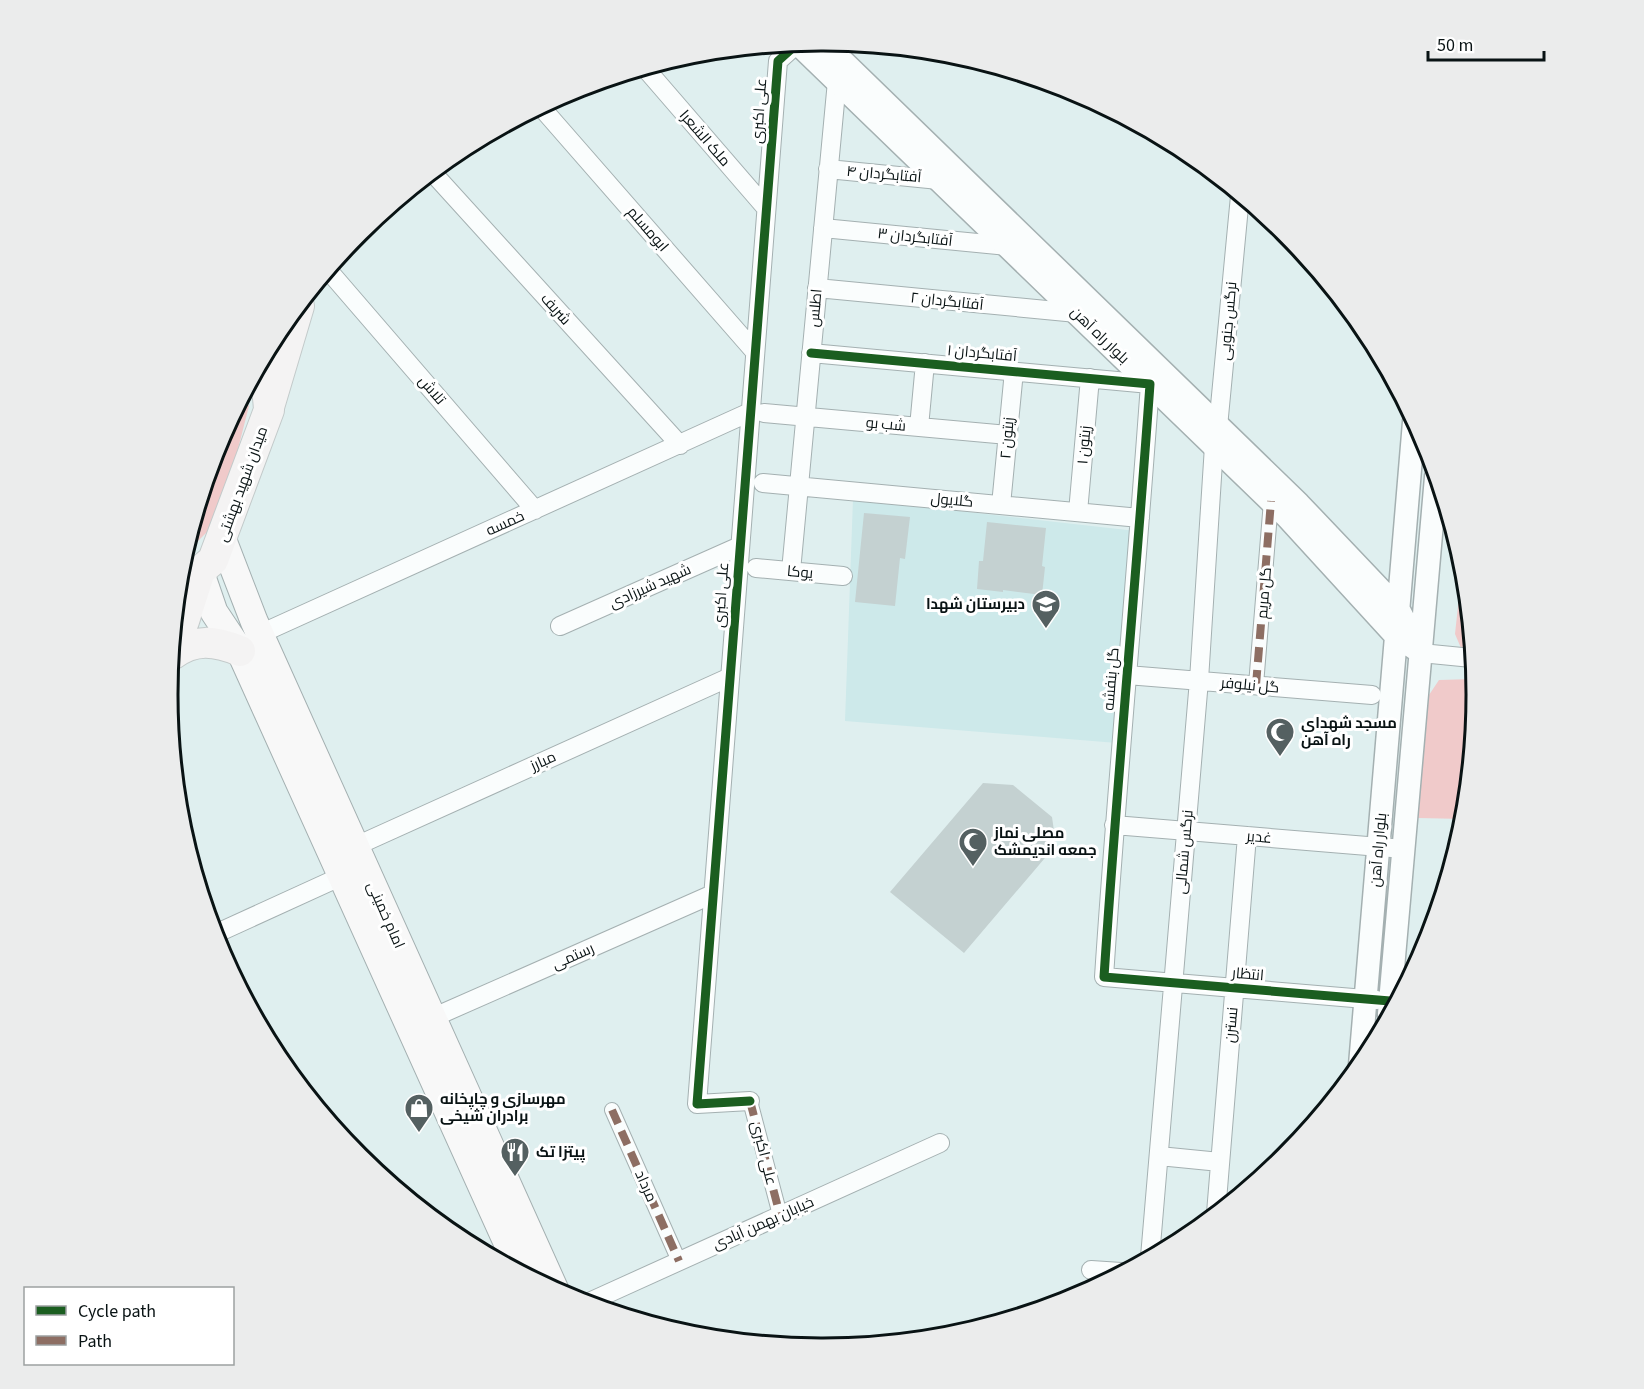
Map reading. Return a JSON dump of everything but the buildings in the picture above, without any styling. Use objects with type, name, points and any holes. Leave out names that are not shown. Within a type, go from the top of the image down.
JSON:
[{"type":"main road","points":[[269,410],[292,330]]},
{"type":"main road","name":"میدان شهید بهشتی","points":[[191,571],[213,560],[222,538],[269,410],[268,392],[261,380]]},
{"type":"main road","name":"امام خمینی","points":[[222,538],[250,643],[342,876],[515,1260]]},
{"type":"main road","name":"امام خمینی","points":[[191,572],[214,612],[250,643],[356,846],[549,1277]]},
{"type":"main road","points":[[183,623],[188,585]]},
{"type":"main road","points":[[180,649],[201,642],[250,643]]},
{"type":"street","name":"بلوار راه آهن","points":[[806,51],[1150,384],[1299,504],[1398,608],[1421,653]]},
{"type":"street","name":"بلوار راه آهن","points":[[833,51],[1216,436],[1271,501],[1395,635],[1421,653]]},
{"type":"street","name":"علی اکبری","points":[[780,1215],[750,1101],[697,1104],[740,546],[757,412],[755,351],[777,61],[787,52]]},
{"type":"street","name":"ملک الشعرا","points":[[650,74],[766,208]]},
{"type":"street","name":"اطلس","points":[[791,571],[837,81]]},
{"type":"street","name":"ابومسلم","points":[[547,113],[755,351]]},
{"type":"street","name":"آفتابگردان ۴","points":[[828,169],[939,180]]},
{"type":"street","name":"شریف","points":[[438,178],[680,445]]},
{"type":"street","name":"نرگس جنوبی","points":[[1216,436],[1239,205]]},
{"type":"street","name":"آفتابگردان ۳","points":[[823,228],[1008,246]]},
{"type":"street","name":"تلاش","points":[[333,276],[536,510]]},
{"type":"street","name":"آفتابگردان ۲","points":[[817,288],[1077,313]]},
{"type":"street","name":"آفتابگردان ۱","points":[[811,352],[1150,384]]},
{"type":"street","points":[[919,427],[925,363]]},
{"type":"street","name":"زیتون ۲","points":[[1001,505],[1014,371]]},
{"type":"street","name":"زیتون ۱","points":[[1078,512],[1090,378]]},
{"type":"street","name":"گل بنفشه","points":[[1104,978],[1114,825],[1150,384]]},
{"type":"street","name":"خمسه","points":[[250,643],[536,510],[757,412]]},
{"type":"street","name":"شب بو","points":[[757,412],[1008,435]]},
{"type":"street","name":"نرگس شمالی","points":[[1151,1248],[1199,681],[1216,436]]},
{"type":"street","name":"بلوار راه آهن","points":[[1362,1044],[1413,439]]},
{"type":"street","name":"گلایول","points":[[763,483],[1140,518]]},
{"type":"street","name":"بلوار راه آهن","points":[[1391,993],[1434,498]]},
{"type":"street","name":"گل مریم","points":[[1256,685],[1271,501]]},
{"type":"street","name":"شهید شیرزادی","points":[[560,626],[740,546]]},
{"type":"street","name":"یوکا","points":[[756,568],[843,576]]},
{"type":"street","points":[[1421,653],[1464,657]]},
{"type":"street","name":"گل نیلوفر","points":[[1127,675],[1372,695]]},
{"type":"street","name":"مبارز","points":[[356,846],[730,677]]},
{"type":"street","name":"غدیر","points":[[1114,825],[1404,849]]},
{"type":"street","name":"نسترن","points":[[1217,1203],[1247,836]]},
{"type":"street","points":[[223,930],[342,876]]},
{"type":"street","name":"رستمی","points":[[432,1018],[713,894]]},
{"type":"street","name":"انتظار","points":[[1104,978],[1366,999],[1384,1006]]},
{"type":"street","name":"مرداد","points":[[612,1110],[679,1261]]},
{"type":"street","name":"خیابان بهمن آبادی","points":[[599,1298],[940,1143]]},
{"type":"street","points":[[1159,1156],[1220,1162]]},
{"type":"street","points":[[1091,1270],[1109,1271]]},
{"type":"shaded area","points":[[248,405],[232,472],[211,528],[197,542],[227,448]]},
{"type":"shaded area","points":[[853,499],[1136,531],[1117,743],[845,721]]},
{"type":"shaded area","points":[[1458,602],[1464,648],[1461,648],[1455,634]]},
{"type":"shaded area","points":[[1465,679],[1460,778],[1453,819],[1418,818],[1427,698],[1439,680]]},
{"type":"marked path","points":[[1256,685],[1271,501]]},
{"type":"marked path","points":[[750,1101],[780,1215]]},
{"type":"marked path","points":[[612,1110],[679,1261]]},
{"type":"cycle path","points":[[750,1101],[697,1104],[778,61],[788,52]]},
{"type":"cycle path","points":[[811,353],[1150,384],[1104,977],[1387,1001]]},
{"type":"place","name":"دبیرستان شهدا","points":[[1046,630]]},
{"type":"place","name":"مسجد شهدای راه آهن","points":[[1280,758]]},
{"type":"place","name":"مصلی نماز جمعه اندیمشک","points":[[973,868]]},
{"type":"place","name":"مهرسازی و چاپخانه برادران شیخی","points":[[419,1134]]},
{"type":"place","name":"پیتزا تک","points":[[515,1178]]}]
